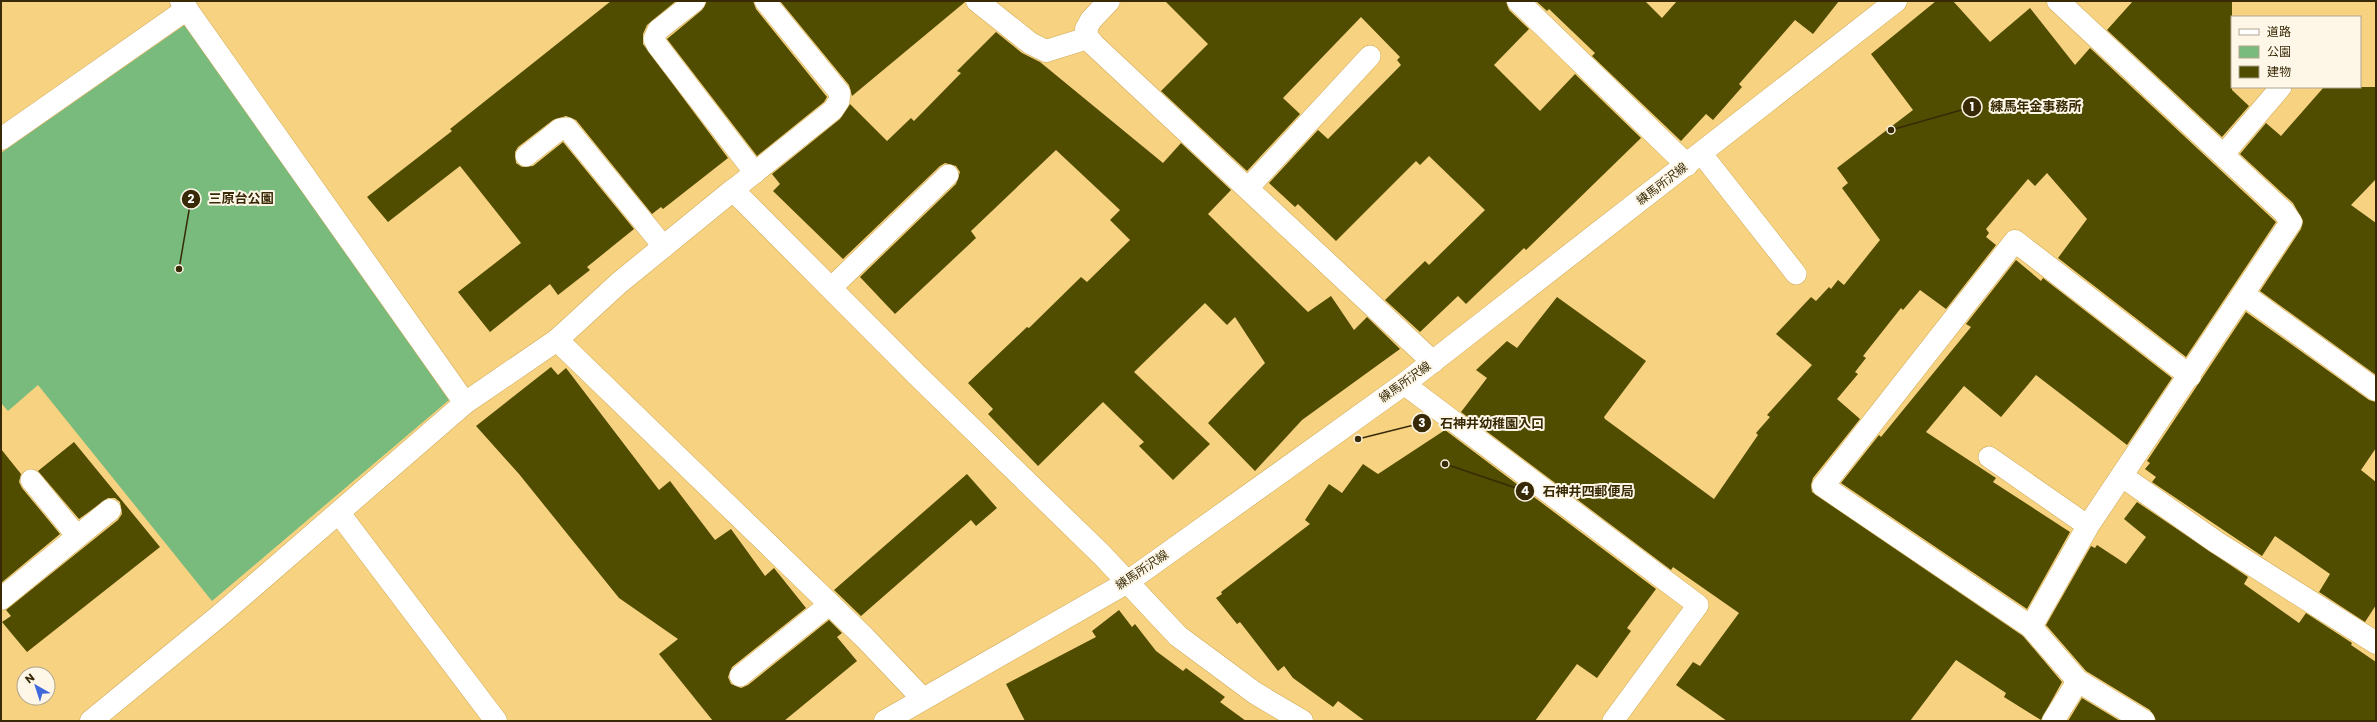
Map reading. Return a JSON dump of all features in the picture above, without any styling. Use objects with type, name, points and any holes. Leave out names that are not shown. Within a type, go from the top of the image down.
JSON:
[{"type":"street","points":[[978,1],[1030,43],[1046,51],[1088,38]]},
{"type":"street","points":[[1109,1],[1091,20],[1086,29],[1088,38],[1094,45],[1433,362]]},
{"type":"street","points":[[1518,1],[1694,159]]},
{"type":"street","name":"練馬所沢線","points":[[885,721],[922,698],[1126,583],[1404,384],[1896,1]]},
{"type":"street","points":[[2031,627],[2088,526],[2190,376],[2291,222],[2284,212],[2058,1]]},
{"type":"street","points":[[1,139],[184,5],[465,403]]},
{"type":"street","points":[[91,721],[219,616],[465,403],[557,340],[618,283],[733,190],[917,375],[1102,555],[1126,583],[1178,636],[1255,693],[1302,721]]},
{"type":"street","points":[[2144,721],[2078,681],[2031,627],[1823,486],[2016,241],[2190,376]]},
{"type":"street","points":[[2243,294],[2376,390]]},
{"type":"street","points":[[557,340],[830,604],[922,698]]},
{"type":"street","points":[[2122,476],[2216,542],[2376,643]]},
{"type":"street","points":[[2,596],[110,510]]},
{"type":"street","points":[[338,512],[496,721]]},
{"type":"street","points":[[2053,721],[2078,681]]},
{"type":"lane","points":[[695,1],[658,30],[654,39],[657,45],[754,172]]},
{"type":"lane","points":[[733,190],[833,110],[839,102],[840,93],[765,1]]},
{"type":"lane","points":[[1248,188],[1370,56]]},
{"type":"lane","points":[[2223,156],[2279,88]]},
{"type":"lane","points":[[526,156],[560,129],[567,128],[664,247]]},
{"type":"lane","points":[[1694,159],[1796,274]]},
{"type":"lane","points":[[831,288],[948,174]]},
{"type":"lane","points":[[1404,384],[1698,605],[1613,721]]},
{"type":"lane","points":[[1988,458],[2088,526]]},
{"type":"lane","points":[[31,480],[77,536]]},
{"type":"lane","points":[[740,676],[830,604]]},
{"type":"green space","points":[[186,24],[449,400],[212,601],[38,385],[8,411],[1,403],[1,153]]},
{"type":"building","points":[[611,1],[676,1],[647,25],[643,34],[643,44],[728,158],[663,209],[661,207],[652,214],[576,120],[566,116],[553,120],[518,147],[515,152],[516,163],[522,167],[533,166],[563,142],[634,229],[587,267],[590,270],[558,295],[550,284],[490,332],[458,292],[521,243],[460,166],[388,222],[367,197],[452,131],[450,129]]},
{"type":"building","points":[[707,1],[753,1],[756,9],[827,97],[824,102],[757,156],[667,39],[702,10]]},
{"type":"building","points":[[780,1],[965,2],[852,96],[849,85]]},
{"type":"building","points":[[1165,1],[1506,1],[1509,10],[1529,29],[1494,65],[1540,111],[1575,74],[1641,138],[1526,250],[1524,248],[1466,304],[1458,296],[1420,332],[1385,300],[1425,261],[1429,265],[1485,210],[1429,156],[1420,165],[1416,161],[1336,241],[1298,204],[1295,207],[1269,183],[1318,130],[1328,139],[1401,65],[1397,60],[1400,57],[1361,17],[1283,98],[1300,114],[1247,171],[1161,91],[1208,44]]},
{"type":"building","points":[[1536,1],[1645,1],[1662,18],[1677,1],[1839,1],[1813,34],[1795,20],[1739,84],[1742,87],[1713,120],[1706,114],[1681,141],[1592,56],[1595,53],[1549,9],[1547,11]]},
{"type":"building","points":[[1936,1],[1953,1],[1990,42],[2030,8],[2075,65],[2090,48],[2276,222],[2186,357],[2058,258],[2087,219],[2047,173],[2035,186],[2028,179],[1986,229],[1989,233],[1986,237],[1996,245],[1946,309],[1920,290],[1903,310],[1901,308],[1863,356],[1866,358],[1855,372],[1858,374],[1837,399],[1860,419],[1813,478],[1811,485],[1812,492],[2023,636],[2062,682],[2041,720],[2004,697],[2006,693],[1956,660],[1910,721],[1727,721],[1676,685],[1693,662],[1700,666],[1739,613],[1673,567],[1671,570],[1461,412],[1487,378],[1476,370],[1507,341],[1517,348],[1557,297],[1646,361],[1604,417],[1605,419],[1714,499],[1758,435],[1756,433],[1770,417],[1767,415],[1812,365],[1776,334],[1811,297],[1816,301],[1829,287],[1831,289],[1838,280],[1844,285],[1880,240],[1842,188],[1848,183],[1837,168],[1913,110],[1871,54]]},
{"type":"building","points":[[2133,1],[2232,1],[2231,88],[2249,106],[2222,137],[2107,30]]},
{"type":"building","points":[[996,32],[1022,53],[1040,62],[1163,163],[1181,143],[1231,190],[1208,214],[1308,312],[1331,296],[1354,330],[1367,317],[1400,349],[1302,420],[1255,471],[1208,423],[1265,363],[1235,317],[1227,325],[1205,303],[1134,372],[1210,444],[1173,480],[1139,446],[1144,442],[1103,402],[1038,466],[988,414],[993,409],[968,383],[1027,327],[1029,328],[1081,277],[1087,282],[1130,240],[1110,220],[1120,210],[1056,150],[971,231],[976,238],[895,314],[860,277],[956,184],[960,172],[956,166],[945,163],[940,166],[843,259],[773,191],[780,184],[772,174],[840,119],[850,104],[887,141],[911,118],[914,121],[961,73],[957,71]]},
{"type":"building","points":[[2376,87],[2376,179],[2351,205],[2376,223],[2376,375],[2260,291],[2301,229],[2303,221],[2293,203],[2240,154],[2266,123],[2281,136],[2323,88]]},
{"type":"building","points":[[2016,260],[2041,281],[2043,278],[2172,378],[2127,445],[2036,375],[2001,417],[1964,386],[1926,432],[1996,478],[1993,482],[2070,532],[2027,609],[1841,483],[1879,435],[1881,437],[1971,327],[1966,324]]},
{"type":"building","points":[[2246,312],[2369,400],[2376,402],[2376,448],[2361,470],[2376,482],[2376,605],[2365,622],[2319,592],[2330,574],[2275,536],[2262,556],[2152,482],[2156,477],[2145,469],[2150,463],[2147,461]]},
{"type":"building","points":[[551,367],[558,375],[566,368],[659,490],[670,481],[715,540],[731,529],[765,576],[774,568],[806,608],[732,667],[728,677],[731,684],[741,688],[748,685],[829,620],[842,633],[837,637],[857,661],[784,721],[713,721],[659,654],[678,639],[619,598],[519,474],[476,426]]},
{"type":"building","points":[[1445,430],[1656,589],[1627,628],[1631,631],[1597,678],[1577,664],[1535,721],[1365,721],[1338,701],[1333,707],[1293,678],[1284,666],[1278,671],[1240,622],[1237,624],[1216,598],[1222,594],[1221,592],[1310,524],[1305,520],[1329,484],[1342,493],[1363,464],[1378,474]]},
{"type":"building","points":[[74,442],[160,547],[27,652],[2,622],[11,616],[6,610],[118,520],[122,514],[120,502],[115,498],[108,498],[79,519],[38,471]]},
{"type":"building","points":[[1,449],[21,474],[19,482],[22,488],[60,534],[1,583]]},
{"type":"building","points":[[967,474],[997,508],[976,526],[971,520],[861,616],[834,590]]},
{"type":"building","points":[[2137,502],[2248,577],[2244,584],[2299,623],[2306,613],[2352,643],[2351,645],[2376,662],[2376,721],[2156,721],[2150,710],[2086,671],[2046,625],[2091,546],[2095,548],[2097,545],[2126,564],[2146,537],[2124,519]]},
{"type":"building","points":[[1119,610],[1132,627],[1135,624],[1156,651],[1183,671],[1186,668],[1225,697],[1220,702],[1246,721],[1025,721],[1006,684],[1096,637],[1092,631]]},
{"type":"building","points":[[2082,698],[2120,721],[2068,721]]},
{"type":"place","name":"練馬年金事務所","points":[[1891,130]]},
{"type":"place","name":"三原台公園","points":[[179,269]]},
{"type":"place","name":"石神井幼稚園入口","points":[[1358,439]]},
{"type":"place","name":"石神井四郵便局","points":[[1445,464]]}]
